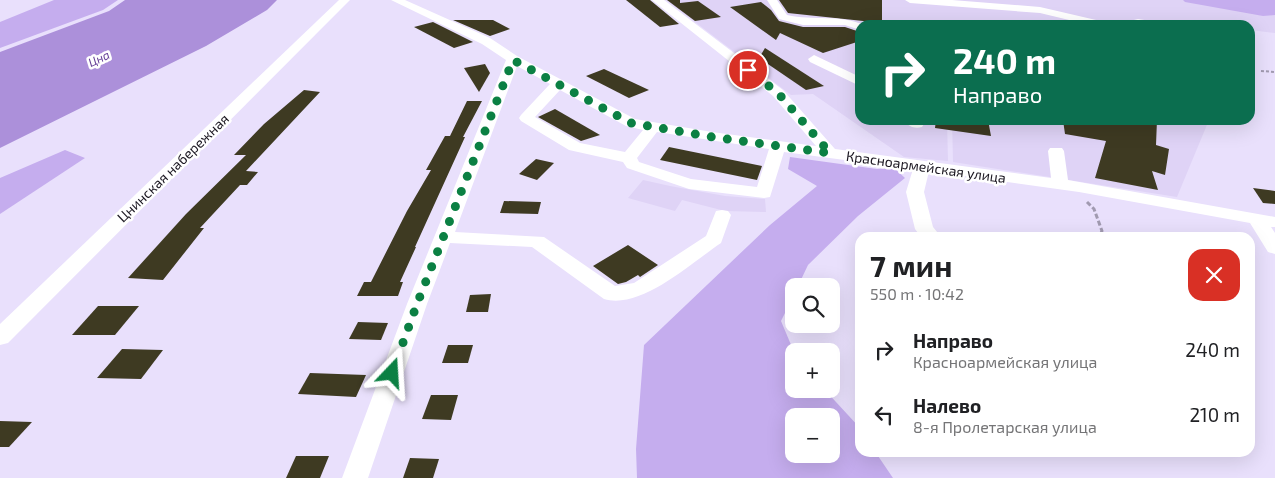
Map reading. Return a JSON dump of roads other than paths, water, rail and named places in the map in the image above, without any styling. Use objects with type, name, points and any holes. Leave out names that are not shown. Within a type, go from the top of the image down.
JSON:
[{"type":"street","name":"Цнинская набережная","points":[[0,337],[346,0]]},
{"type":"street","name":"Красноармейская улица","points":[[396,0],[486,41],[513,60],[631,123],[778,146],[1065,185],[1275,222]]},
{"type":"street","points":[[657,0],[778,93],[830,153]]},
{"type":"street","points":[[772,0],[783,17],[803,22],[846,22],[855,25]]},
{"type":"street","points":[[910,0],[1040,10],[1083,20]]},
{"type":"street","points":[[814,59],[855,80]]},
{"type":"street","points":[[355,478],[417,304],[513,60]]},
{"type":"street","points":[[558,84],[526,118],[575,147],[629,158],[633,165],[689,184],[764,193],[778,146]]},
{"type":"street","points":[[629,158],[653,127]]},
{"type":"street","points":[[1056,151],[1065,185]]},
{"type":"street","points":[[922,166],[915,192],[924,229],[927,232]]},
{"type":"street","points":[[443,237],[537,241],[611,294],[640,289],[714,240],[722,215]]},
{"type":"street","points":[[1256,219],[1275,248]]},
{"type":"water","name":"Цна","points":[[125,0],[277,0],[267,10],[206,46],[0,148],[0,52],[109,11]]}]
